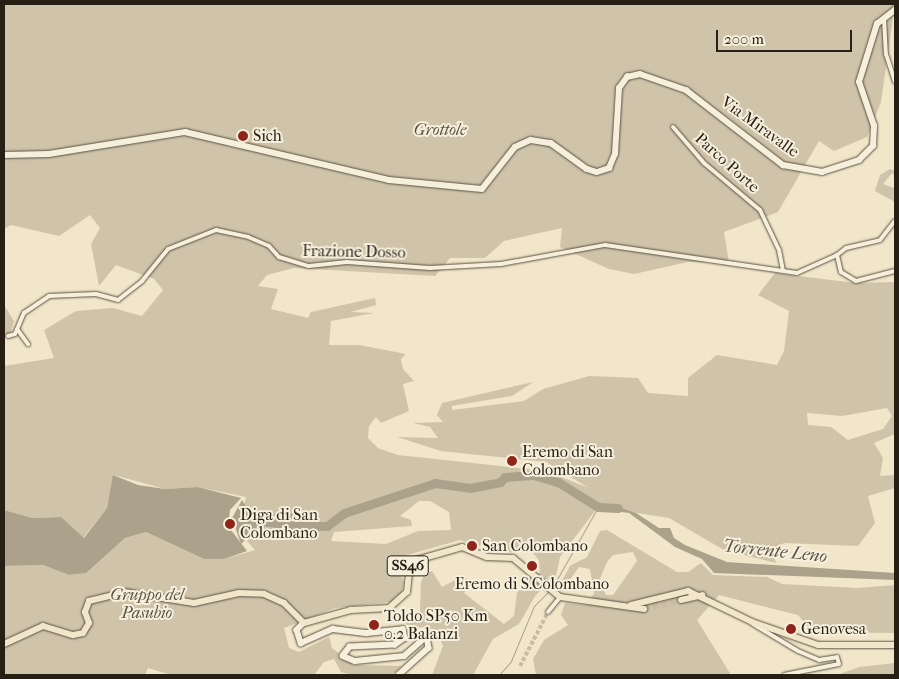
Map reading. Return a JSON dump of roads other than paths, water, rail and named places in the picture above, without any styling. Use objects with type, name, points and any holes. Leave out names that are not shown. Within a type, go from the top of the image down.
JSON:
[{"type":"main road","name":"SS46","points":[[304,624],[351,610],[389,608],[407,592],[410,562],[453,547],[514,558],[558,595]]},
{"type":"main road","points":[[630,606],[688,591],[702,595],[752,622],[818,645],[895,645]]},
{"type":"main road","points":[[4,644],[43,626],[73,635],[83,633],[89,623],[85,612],[89,601],[124,592],[194,603],[239,592],[264,594],[284,603],[304,624]]},
{"type":"main road","points":[[558,595],[644,609]]},
{"type":"main road","points":[[681,600],[702,595]]},
{"type":"street","points":[[895,10],[884,16],[886,54],[895,82]]},
{"type":"street","name":"Via Miravalle","points":[[4,155],[49,154],[186,132],[388,180],[482,189],[515,147],[531,140],[551,143],[587,169],[597,172],[609,168],[615,154],[614,119],[619,88],[631,75],[664,80],[686,90],[783,165],[805,172],[831,170],[859,160],[873,146],[875,134],[859,82],[872,35],[884,16]]},
{"type":"street","name":"Parco Porte","points":[[673,127],[704,163],[765,218],[782,270]]},
{"type":"street","points":[[782,270],[800,272],[828,255],[837,255],[846,248],[880,240],[895,221]]},
{"type":"street","name":"Frazione Dosso","points":[[8,336],[17,329],[24,313],[49,296],[96,294],[118,300],[136,286],[168,249],[216,230],[261,242],[279,257],[309,266],[347,262],[437,268],[501,264],[605,244],[782,270]]},
{"type":"street","points":[[837,255],[841,272],[856,280],[895,271]]},
{"type":"street","points":[[17,329],[28,344]]},
{"type":"street","points":[[548,612],[558,595]]},
{"type":"street","points":[[752,622],[798,651],[819,660],[837,657],[840,664],[784,675]]},
{"type":"street","points":[[304,624],[297,630],[301,643],[333,628],[367,632],[403,629],[406,638],[395,646],[350,647],[343,656],[355,661],[404,656],[427,636],[432,642],[429,648],[399,675]]},
{"type":"waterway","name":"Torrente Leno","points":[[297,526],[327,526],[344,513],[435,483],[470,488],[500,482],[505,477],[533,475],[558,482],[598,507],[618,508]]},
{"type":"waterway","points":[[552,588],[598,507]]},
{"type":"waterway","points":[[499,675],[511,661],[534,606],[549,591]]},
{"type":"tunnel","points":[[644,609],[681,600]]},
{"type":"tunnel","points":[[520,666],[548,612]]},
{"type":"place","name":"Sich","points":[[243,136]]},
{"type":"place","name":"Eremo di San Colombano","points":[[512,461]]},
{"type":"place","name":"Diga di San Colombano","points":[[230,524]]},
{"type":"place","name":"San Colombano","points":[[472,546]]},
{"type":"place","name":"Eremo di S.Colombano","points":[[532,566]]},
{"type":"place","name":"Toldo SP50 Km 0.2 Balanzi","points":[[374,625]]},
{"type":"place","name":"Genovesa","points":[[791,629]]},
{"type":"park label","name":"Grottole","points":[[440,130]]},
{"type":"park label","name":"Gruppo del Pasubio","points":[[147,604]]}]
